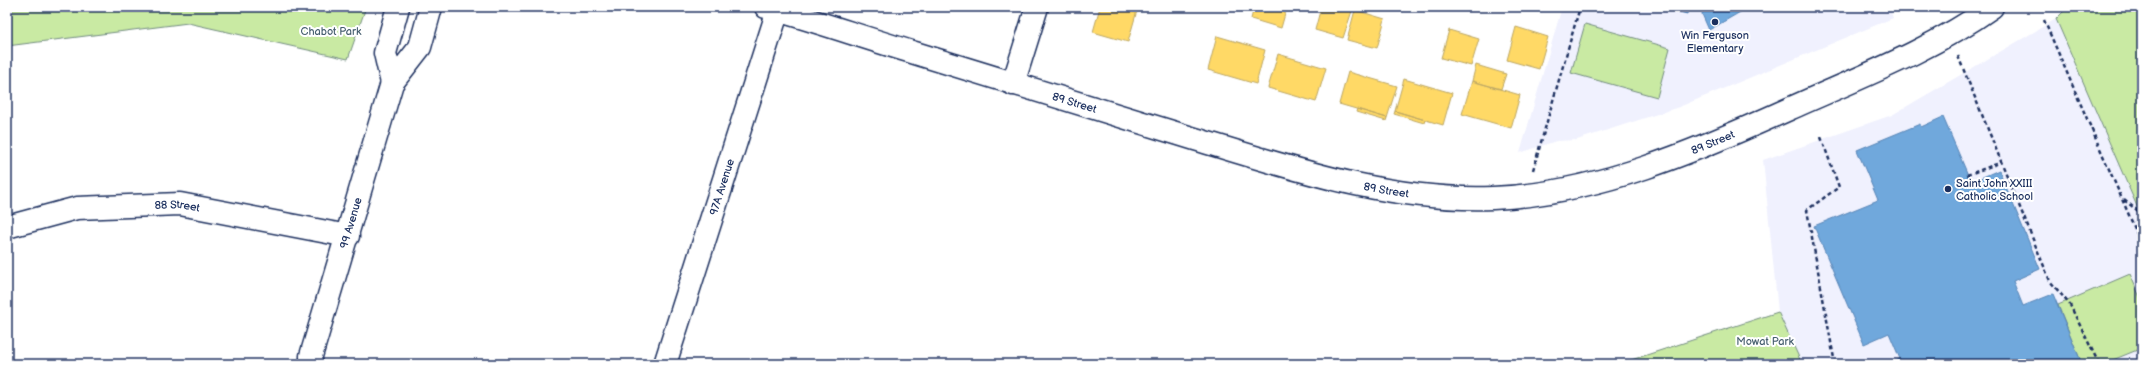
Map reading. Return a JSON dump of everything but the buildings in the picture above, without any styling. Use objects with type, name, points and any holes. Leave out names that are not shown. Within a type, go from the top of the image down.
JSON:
[{"type":"street","name":"99 Avenue","points":[[392,83],[385,53],[398,7]]},
{"type":"street","name":"99 Avenue","points":[[311,364],[312,356],[392,83],[420,47],[431,7]]},
{"type":"street","points":[[1013,84],[1037,7]]},
{"type":"street","name":"89 Street","points":[[772,9],[1013,84],[1337,181],[1398,192],[1442,197],[1492,198],[1527,196],[1578,188],[1629,172],[1693,149],[1756,124],[1923,49],[1949,35],[1992,7]]},
{"type":"street","name":"97A Avenue","points":[[665,364],[772,9]]},
{"type":"street","name":"88 Street","points":[[7,227],[77,208],[180,204],[348,236]]},
{"type":"path","points":[[1527,196],[1537,151],[1580,7]]},
{"type":"path","points":[[2072,7],[2082,10],[2097,7]]},
{"type":"path","points":[[2044,20],[2142,245]]},
{"type":"path","points":[[1949,35],[2050,281],[2070,305],[2099,364]]},
{"type":"path","points":[[1821,137],[1839,187],[1807,210],[1835,364]]},
{"type":"path","points":[[1967,175],[2002,162]]},
{"type":"path","points":[[2119,193],[2127,204],[2142,214]]},
{"type":"shaded area","points":[[1562,7],[1889,7],[1893,18],[1679,107],[1577,140],[1556,141],[1520,153]]},
{"type":"shaded area","name":"Saint John XXIII Catholic School","points":[[2056,19],[2142,218],[2142,364],[1802,364],[1778,312],[1763,160],[1892,115]]},
{"type":"green space","name":"Chabot Park","points":[[7,7],[366,7],[348,59],[188,23],[7,46]]},
{"type":"green space","points":[[2068,7],[2142,7],[2142,218],[2056,19]]},
{"type":"green space","points":[[1585,24],[1670,48],[1657,97],[1571,73]]},
{"type":"green space","points":[[2130,274],[2142,302],[2142,348],[2103,364],[2082,364],[2058,305]]},
{"type":"green space","name":"Mowat Park","points":[[1778,312],[1802,364],[1619,364]]},
{"type":"place","name":"Win Ferguson Elementary","points":[[1715,22]]},
{"type":"place","name":"Saint John XXIII Catholic School","points":[[1948,189]]}]
